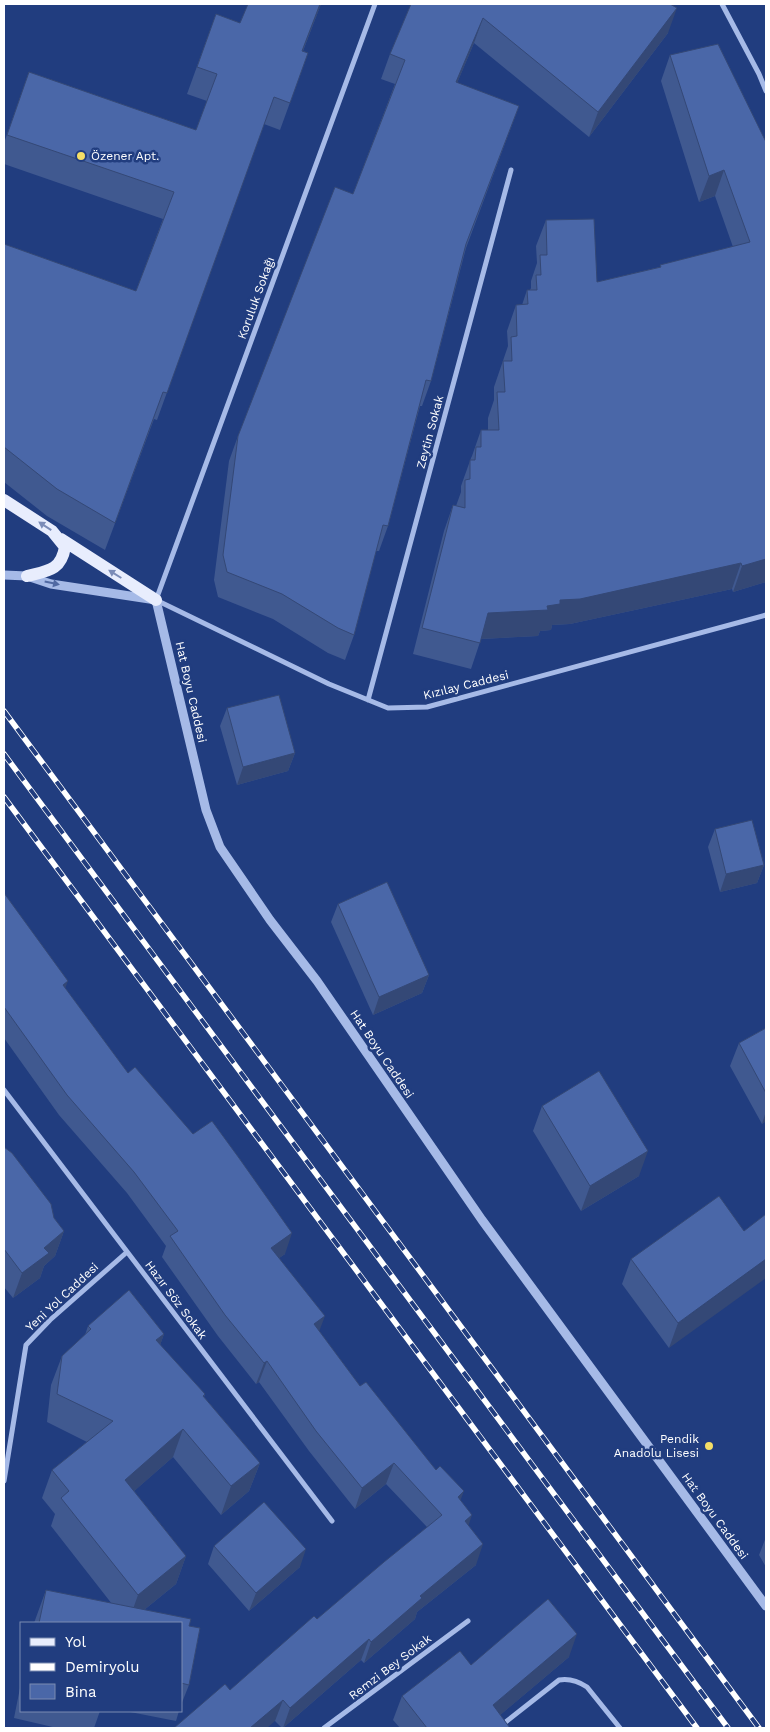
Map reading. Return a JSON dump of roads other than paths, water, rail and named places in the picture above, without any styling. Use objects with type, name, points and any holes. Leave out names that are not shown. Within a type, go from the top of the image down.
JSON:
[{"type":"main road","points":[[4,500],[52,531],[59,538],[156,600]]},
{"type":"main road","points":[[27,576],[58,566],[63,559],[65,548],[59,538]]},
{"type":"street","name":"Koruluk Sokağı","points":[[156,600],[375,4]]},
{"type":"street","points":[[722,4],[766,90]]},
{"type":"street","name":"Zeytin Sokak","points":[[368,700],[512,170]]},
{"type":"street","points":[[4,575],[27,576],[51,584],[156,600]]},
{"type":"street","name":"Kızılay Caddesi","points":[[156,600],[330,684],[388,708],[427,706],[766,615]]},
{"type":"street","name":"Hat Boyu Caddesi","points":[[156,600],[206,810],[220,847],[270,920],[317,981],[482,1220],[766,1606]]},
{"type":"street","name":"Hazır Söz Sokak","points":[[4,1090],[332,1521]]},
{"type":"street","name":"Yeni Yol Caddesi","points":[[4,1481],[26,1345],[50,1320],[127,1252]]},
{"type":"street","name":"Remzi Bey Sokak","points":[[324,1728],[468,1621]]},
{"type":"street","points":[[498,1728],[559,1680],[566,1679],[580,1682],[587,1687],[620,1728]]},
{"type":"railway","points":[[4,711],[759,1728]]},
{"type":"railway","points":[[4,754],[728,1728]]},
{"type":"railway","points":[[4,797],[697,1728]]},
{"type":"place","name":"Özener Apt.","points":[[81,156]]},
{"type":"place","name":"Pendik Anadolu Lisesi","points":[[709,1446]]}]
